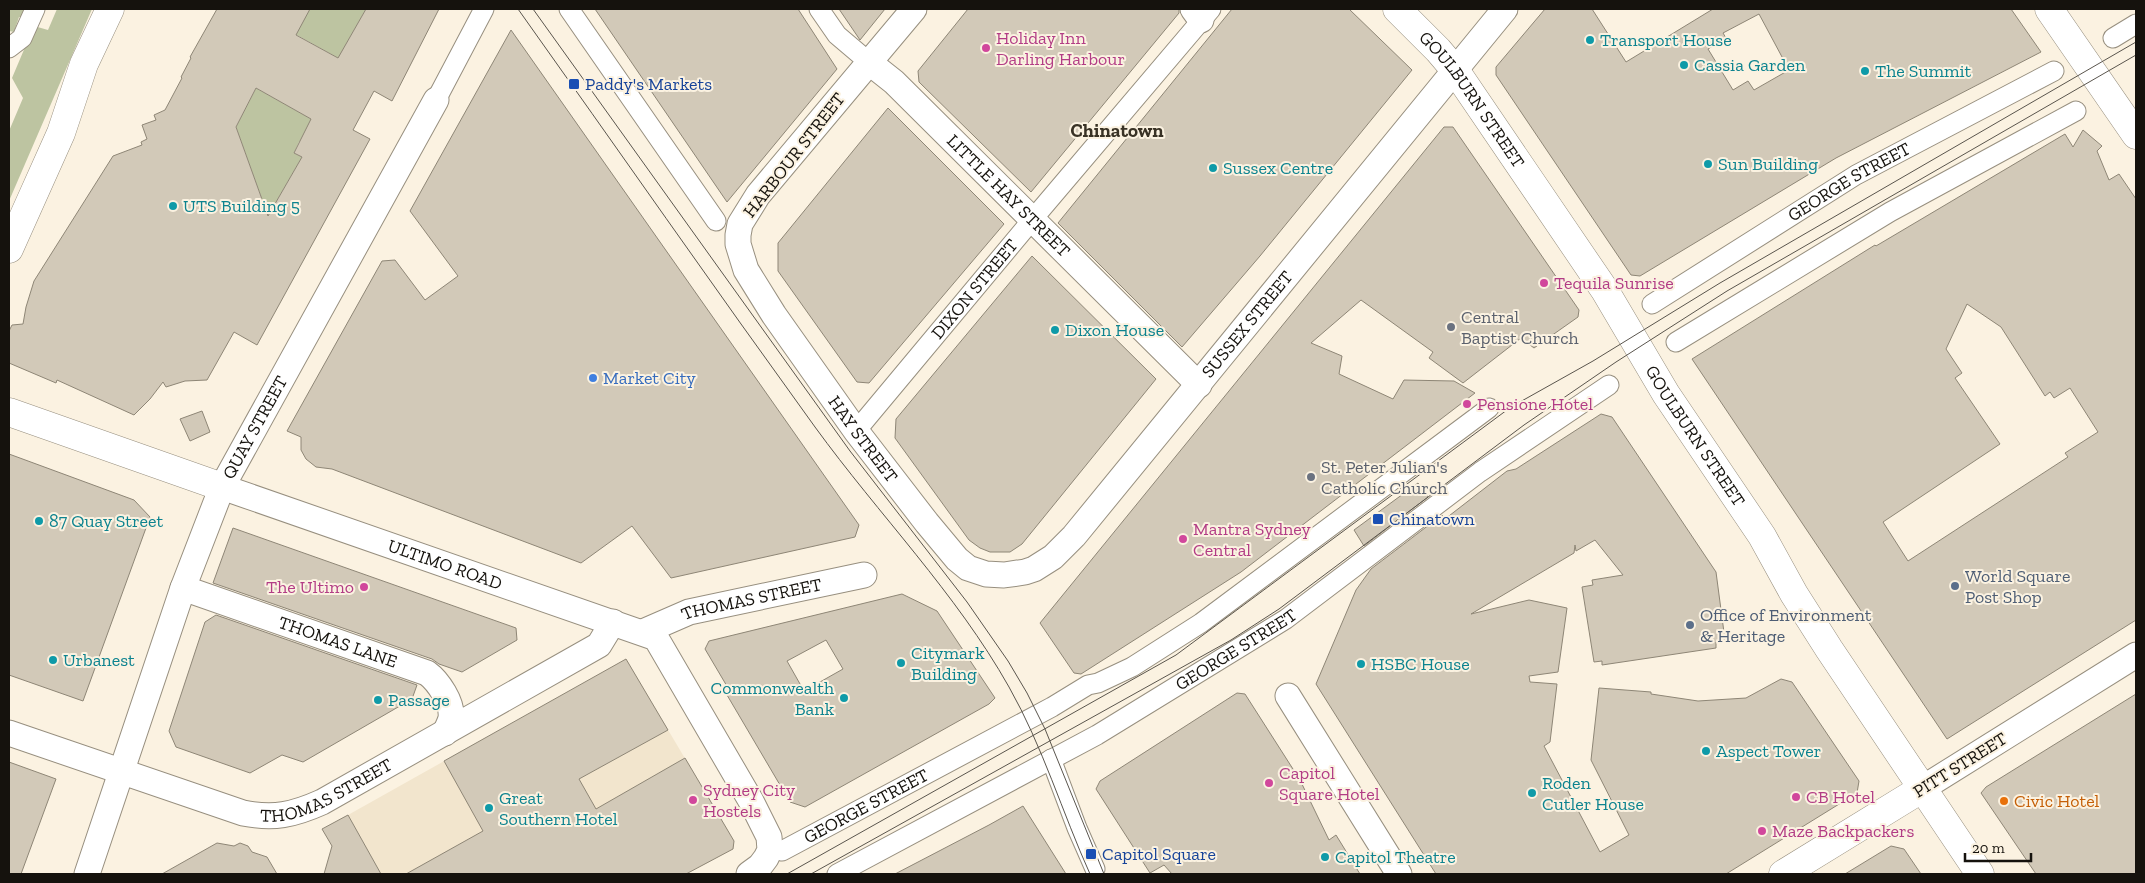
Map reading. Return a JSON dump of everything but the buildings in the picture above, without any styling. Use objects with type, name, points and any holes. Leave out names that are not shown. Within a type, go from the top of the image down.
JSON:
[{"type":"main road","points":[[9,249],[61,132],[84,64],[110,9]]},
{"type":"main road","points":[[61,132],[99,72],[130,9]]},
{"type":"main road","name":"GOULBURN STREET","points":[[1397,9],[1455,70],[1604,289],[1666,394],[1762,536],[1794,594],[1824,641],[1980,874]]},
{"type":"main road","points":[[2049,9],[2136,136]]},
{"type":"main road","name":"ULTIMO ROAD","points":[[9,412],[222,487]]},
{"type":"main road","name":"PITT STREET","points":[[1783,874],[1923,788]]},
{"type":"street","points":[[9,48],[22,38],[35,9]]},
{"type":"street","name":"QUAY STREET","points":[[87,874],[120,772],[184,588],[222,487],[436,100],[484,9]]},
{"type":"street","points":[[569,9],[716,221]]},
{"type":"street","name":"LITTLE HAY STREET","points":[[819,9],[837,35],[894,82],[1199,385]]},
{"type":"street","name":"HARBOUR STREET","points":[[774,315],[746,270],[738,244],[740,224],[758,195],[914,9]]},
{"type":"street","name":"SUSSEX STREET","points":[[957,559],[968,568],[977,572],[1004,575],[1034,569],[1053,557],[1068,542],[1199,385],[1505,9]]},
{"type":"street","name":"DIXON STREET","points":[[856,432],[1202,12]]},
{"type":"street","points":[[2113,38],[2136,24]]},
{"type":"street","name":"GEORGE STREET","points":[[1652,304],[1856,175],[2054,71]]},
{"type":"street","points":[[1676,342],[1890,212],[2076,111]]},
{"type":"street","name":"HAY STREET","points":[[774,315],[856,432],[957,559]]},
{"type":"street","name":"GEORGE STREET","points":[[837,874],[1097,735],[1286,618],[1480,472],[1609,385]]},
{"type":"street","name":"GEORGE STREET","points":[[770,847],[782,851],[1052,707],[1088,685],[1115,676],[1164,648],[1251,586],[1489,408]]},
{"type":"street","name":"ULTIMO ROAD","points":[[222,487],[643,632],[658,641],[763,822],[769,837],[770,847]]},
{"type":"street","name":"THOMAS STREET","points":[[643,632],[689,612],[864,575]]},
{"type":"street","name":"THOMAS LANE","points":[[184,588],[427,673],[435,680],[451,711],[451,717],[445,733]]},
{"type":"street","name":"THOMAS STREET","points":[[9,733],[243,813],[260,817],[282,816],[322,802],[599,645],[613,622]]},
{"type":"street","name":"PITT STREET","points":[[1923,788],[2136,655]]},
{"type":"street","points":[[1288,696],[1399,874]]},
{"type":"street","points":[[1051,759],[1095,869]]},
{"type":"street","points":[[750,874],[764,862],[770,847]]},
{"type":"shaded area","points":[[626,659],[734,841],[733,849],[686,874],[381,874],[348,815]]},
{"type":"green space","points":[[9,9],[29,9],[26,17],[19,17],[14,32],[9,31]]},
{"type":"green space","points":[[57,9],[92,9],[9,201],[9,131],[23,98],[12,78],[34,26],[48,30]]},
{"type":"green space","points":[[286,9],[302,9],[308,12],[310,9],[366,9],[344,48],[347,63],[277,24]]},
{"type":"green space","points":[[256,88],[320,124],[299,142],[294,153],[302,157],[268,216],[236,127]]},
{"type":"tram line","points":[[518,9],[815,427],[941,587],[988,652],[1009,687],[1032,733],[1090,874]]},
{"type":"tram line","points":[[533,9],[850,451],[967,602],[1008,661],[1045,729],[1104,874]]},
{"type":"tram line","points":[[787,874],[1176,655],[1511,407],[1593,361],[1720,283],[2136,42]]},
{"type":"tram line","points":[[811,874],[1231,640],[1279,609],[1524,425],[1616,362],[1727,291],[2136,55]]},
{"type":"place","name":"Transport House","points":[[1590,40]]},
{"type":"place","name":"Holiday Inn Darling Harbour","points":[[986,48]]},
{"type":"place","name":"Cassia Garden","points":[[1684,65]]},
{"type":"place","name":"The Summit","points":[[1865,71]]},
{"type":"place","name":"Paddy's Markets","points":[[574,84]]},
{"type":"place","name":"Sun Building","points":[[1708,164]]},
{"type":"place","name":"Sussex Centre","points":[[1213,168]]},
{"type":"place","name":"UTS Building 5","points":[[173,206]]},
{"type":"place","name":"Tequila Sunrise","points":[[1544,283]]},
{"type":"place","name":"Central Baptist Church","points":[[1451,327]]},
{"type":"place","name":"Dixon House","points":[[1055,330]]},
{"type":"place","name":"Market City","points":[[593,378]]},
{"type":"place","name":"Pensione Hotel","points":[[1467,404]]},
{"type":"place","name":"St. Peter Julian's Catholic Church","points":[[1311,477]]},
{"type":"place","name":"Chinatown","points":[[1378,519]]},
{"type":"place","name":"87 Quay Street","points":[[39,521]]},
{"type":"place","name":"Mantra Sydney Central","points":[[1183,539]]},
{"type":"place","name":"World Square Post Shop","points":[[1955,586]]},
{"type":"place","name":"The Ultimo","points":[[364,587]]},
{"type":"place","name":"Office of Environment & Heritage","points":[[1690,625]]},
{"type":"place","name":"Urbanest","points":[[53,660]]},
{"type":"place","name":"Citymark Building","points":[[901,663]]},
{"type":"place","name":"HSBC House","points":[[1361,664]]},
{"type":"place","name":"Commonwealth Bank","points":[[844,698]]},
{"type":"place","name":"Passage","points":[[378,700]]},
{"type":"place","name":"Aspect Tower","points":[[1706,751]]},
{"type":"place","name":"Capitol Square Hotel","points":[[1269,783]]},
{"type":"place","name":"Roden Cutler House","points":[[1532,793]]},
{"type":"place","name":"CB Hotel","points":[[1796,797]]},
{"type":"place","name":"Sydney City Hostels","points":[[693,800]]},
{"type":"place","name":"Civic Hotel","points":[[2004,801]]},
{"type":"place","name":"Great Southern Hotel","points":[[489,808]]},
{"type":"place","name":"Maze Backpackers","points":[[1762,831]]},
{"type":"place","name":"Capitol Square","points":[[1091,854]]},
{"type":"place","name":"Capitol Theatre","points":[[1325,857]]},
{"type":"district","name":"Chinatown","points":[[1117,130]]}]
